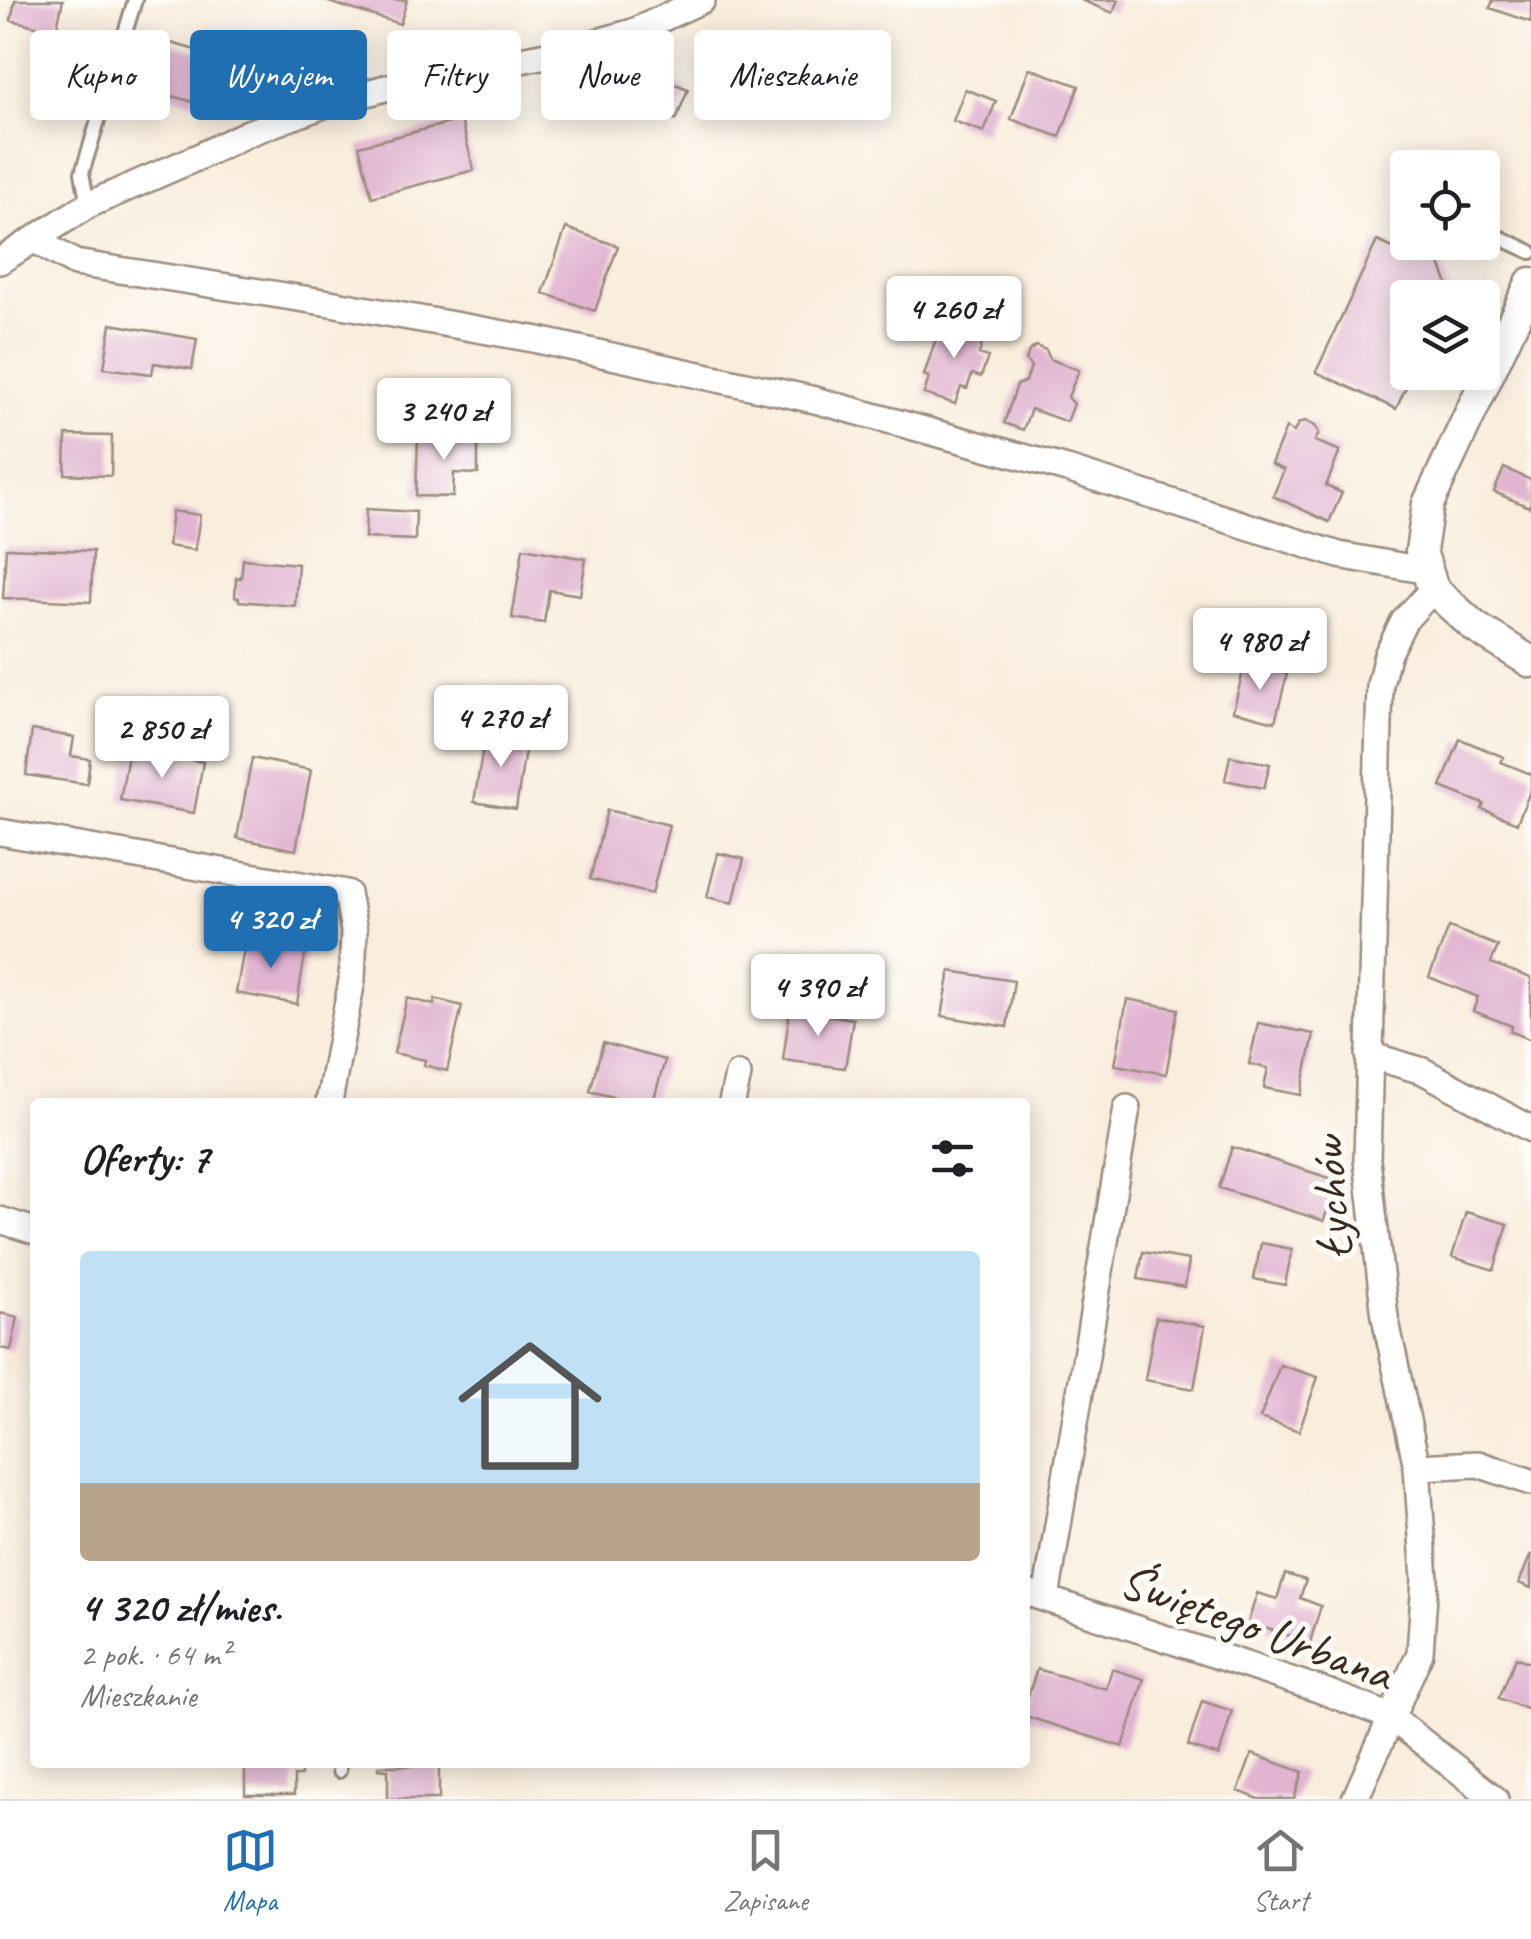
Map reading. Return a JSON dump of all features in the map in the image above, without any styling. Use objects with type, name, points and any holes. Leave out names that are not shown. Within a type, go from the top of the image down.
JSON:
[{"type":"street","points":[[0,261],[88,205],[248,132],[324,104],[566,51],[633,32],[702,0]]},
{"type":"street","points":[[35,240],[75,263],[533,338],[815,400],[1067,469],[1430,580]]},
{"type":"street","points":[[1531,283],[1428,504],[1421,550],[1430,580],[1475,627],[1531,662]]},
{"type":"street","name":"Łychów","points":[[1355,1799],[1420,1652],[1425,1580],[1417,1467],[1385,1317],[1367,1160],[1380,685],[1387,655],[1430,580]]},
{"type":"street","points":[[0,832],[347,893],[354,931],[352,980],[329,1098]]},
{"type":"street","points":[[1369,1055],[1422,1072],[1531,1129]]},
{"type":"street","points":[[733,1098],[738,1075]]},
{"type":"street","points":[[1036,1595],[1128,1108]]},
{"type":"street","points":[[0,1220],[30,1230]]},
{"type":"street","points":[[1417,1467],[1478,1464],[1531,1482]]},
{"type":"street","name":"Świętego Urbana","points":[[1036,1595],[1321,1690],[1391,1718],[1495,1799]]},
{"type":"lane","points":[[88,205],[82,174],[135,0]]},
{"type":"lane","points":[[1500,237],[1531,252]]},
{"type":"building","points":[[15,0],[63,0],[56,30],[11,20]]},
{"type":"building","points":[[322,0],[407,0],[400,24]]},
{"type":"building","points":[[1081,0],[1119,0],[1113,13]]},
{"type":"building","points":[[1493,0],[1531,0],[1531,22],[1490,8]]},
{"type":"building","points":[[170,43],[190,48],[190,101],[170,95]]},
{"type":"building","points":[[1029,68],[1079,86],[1060,137],[1011,119]]},
{"type":"building","points":[[674,84],[688,89],[674,119]]},
{"type":"building","points":[[965,89],[996,101],[984,132],[953,121]]},
{"type":"building","points":[[461,120],[474,170],[372,197],[359,146]]},
{"type":"building","points":[[566,228],[618,246],[595,311],[543,293]]},
{"type":"building","points":[[1377,241],[1390,247],[1390,260],[1438,260],[1446,280],[1390,280],[1390,390],[1405,390],[1396,409],[1316,372]]},
{"type":"building","points":[[942,320],[985,334],[979,354],[988,357],[981,377],[972,374],[967,389],[961,387],[955,404],[924,394],[929,377],[924,375]]},
{"type":"building","points":[[111,324],[197,339],[192,369],[154,363],[152,374],[104,368]]},
{"type":"building","points":[[1036,346],[1046,350],[1050,359],[1079,370],[1068,397],[1074,404],[1067,422],[1031,409],[1023,430],[1004,423],[1017,385],[1026,381],[1031,367],[1026,360],[1029,351]]},
{"type":"building","points":[[1305,421],[1319,433],[1315,441],[1340,451],[1326,486],[1342,493],[1329,522],[1273,496],[1284,470],[1271,464],[1286,428],[1294,432]]},
{"type":"building","points":[[66,435],[112,436],[111,476],[65,474]]},
{"type":"building","points":[[418,435],[478,437],[478,474],[454,473],[453,497],[416,496]]},
{"type":"building","points":[[1504,468],[1531,480],[1529,507],[1494,492]]},
{"type":"building","points":[[366,509],[416,512],[415,540],[365,538]]},
{"type":"building","points":[[172,511],[200,515],[195,550],[168,546]]},
{"type":"building","points":[[6,548],[93,551],[91,602],[3,598]]},
{"type":"building","points":[[523,548],[586,559],[580,595],[549,590],[544,623],[512,618]]},
{"type":"building","points":[[243,559],[298,564],[295,606],[239,601],[235,597],[236,577],[241,578]]},
{"type":"building","points":[[1245,664],[1287,674],[1275,722],[1233,711]]},
{"type":"building","points":[[32,730],[74,737],[71,756],[90,759],[87,784],[26,775]]},
{"type":"building","points":[[486,730],[527,737],[516,809],[474,802]]},
{"type":"building","points":[[1460,739],[1504,757],[1501,762],[1531,774],[1531,789],[1517,823],[1482,809],[1484,804],[1441,787]]},
{"type":"building","points":[[129,749],[203,762],[194,813],[120,800]]},
{"type":"building","points":[[1230,756],[1270,764],[1264,788],[1225,780]]},
{"type":"building","points":[[252,758],[311,770],[296,850],[237,838]]},
{"type":"building","points":[[607,810],[669,825],[652,894],[590,879]]},
{"type":"building","points":[[718,853],[744,859],[733,903],[707,897]]},
{"type":"building","points":[[1449,927],[1498,946],[1491,963],[1531,978],[1531,1040],[1510,1031],[1512,1026],[1473,1011],[1478,997],[1429,977]]},
{"type":"building","points":[[246,938],[306,948],[297,1004],[236,993]]},
{"type":"building","points":[[950,971],[1014,981],[1007,1027],[942,1016]]},
{"type":"building","points":[[407,998],[434,1005],[435,999],[462,1006],[447,1071],[424,1065],[425,1060],[394,1053]]},
{"type":"building","points":[[1127,999],[1178,1009],[1166,1074],[1115,1065]]},
{"type":"building","points":[[790,1009],[853,1019],[845,1068],[783,1060]]},
{"type":"building","points":[[1258,1023],[1314,1034],[1301,1095],[1264,1088],[1268,1068],[1249,1064]]},
{"type":"building","points":[[603,1043],[665,1060],[654,1098],[617,1098],[590,1091]]},
{"type":"building","points":[[1232,1147],[1336,1180],[1324,1221],[1219,1188]]},
{"type":"building","points":[[1466,1212],[1508,1224],[1494,1270],[1452,1257]]},
{"type":"building","points":[[1261,1243],[1292,1249],[1285,1285],[1254,1279]]},
{"type":"building","points":[[1143,1252],[1189,1260],[1185,1287],[1138,1279]]},
{"type":"building","points":[[0,1313],[18,1317],[11,1350],[0,1348]]},
{"type":"building","points":[[1156,1317],[1205,1326],[1194,1389],[1145,1380]]},
{"type":"building","points":[[1280,1365],[1318,1377],[1299,1431],[1260,1418]]},
{"type":"building","points":[[1531,1554],[1531,1588],[1519,1583]]},
{"type":"building","points":[[1285,1574],[1306,1580],[1300,1598],[1321,1606],[1310,1642],[1248,1623],[1257,1593],[1277,1599]]},
{"type":"building","points":[[1516,1657],[1531,1663],[1531,1711],[1499,1698]]},
{"type":"building","points":[[1037,1669],[1106,1689],[1112,1669],[1144,1679],[1123,1747],[1030,1718],[1030,1690]]},
{"type":"building","points":[[1202,1701],[1232,1711],[1219,1756],[1188,1746]]},
{"type":"building","points":[[1252,1754],[1303,1772],[1294,1799],[1259,1799],[1238,1791]]},
{"type":"building","points":[[245,1768],[301,1768],[301,1776],[294,1776],[294,1795],[245,1795]]},
{"type":"building","points":[[439,1768],[439,1799],[388,1799],[388,1770],[378,1769]]}]
